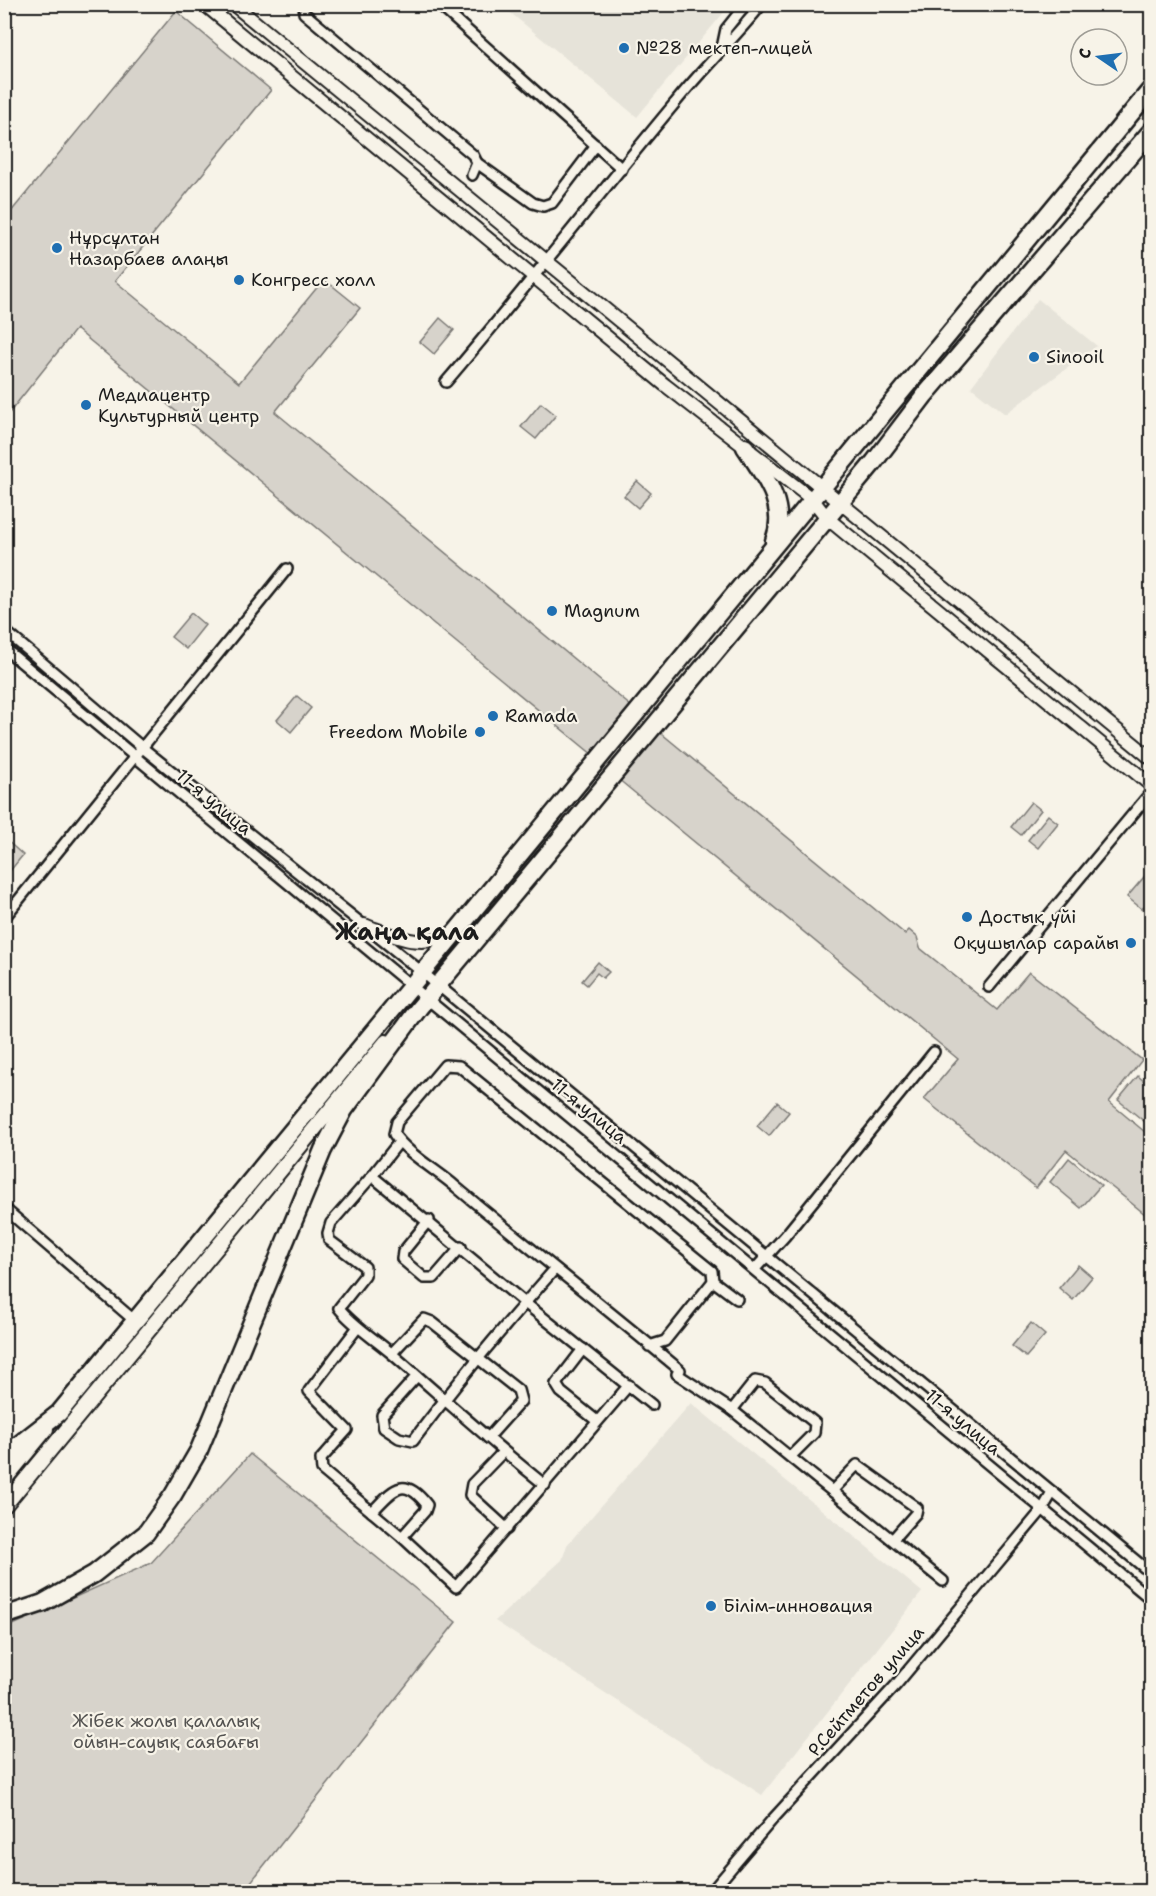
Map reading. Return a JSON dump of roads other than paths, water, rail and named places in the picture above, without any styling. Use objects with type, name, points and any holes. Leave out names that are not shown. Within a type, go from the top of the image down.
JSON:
[{"type":"highway","points":[[4,1456],[59,1413],[1152,88]]},
{"type":"highway","points":[[4,1616],[43,1603],[94,1574],[146,1533],[173,1495],[199,1450],[323,1150],[344,1110],[427,998],[827,518],[925,395],[1152,130]]},
{"type":"highway","points":[[745,447],[776,496],[779,530],[770,552]]},
{"type":"main road","points":[[4,1506],[372,1057],[427,998]]},
{"type":"main road","points":[[4,1480],[59,1413]]},
{"type":"street","points":[[204,4],[533,277],[745,447],[818,493],[841,501],[1152,759]]},
{"type":"street","points":[[233,4],[546,261],[818,493],[827,518],[1152,788],[989,987]]},
{"type":"street","points":[[438,4],[622,169]]},
{"type":"street","points":[[446,382],[722,48],[726,29],[746,4]]},
{"type":"street","points":[[722,48],[729,46],[762,4]]},
{"type":"street","points":[[304,13],[473,155],[477,163],[533,203],[543,206],[552,203],[596,145]]},
{"type":"street","points":[[472,175],[477,163]]},
{"type":"street","points":[[4,918],[144,749],[287,569]]},
{"type":"street","name":"11-я улица","points":[[4,630],[144,749],[422,972],[427,998],[1152,1600]]},
{"type":"street","name":"11-я улица","points":[[4,648],[410,987],[765,1257],[1152,1574]]},
{"type":"street","points":[[364,925],[401,938],[426,943],[442,939],[459,928]]},
{"type":"street","points":[[755,1269],[934,1052]]},
{"type":"street","points":[[649,1346],[665,1341],[713,1281],[712,1271],[459,1066],[444,1065],[397,1122],[394,1134],[399,1142],[436,1169],[678,1372],[791,1456],[943,1581]]},
{"type":"street","points":[[399,1142],[331,1223],[328,1233],[329,1240],[365,1267],[365,1275],[339,1308],[503,1452],[545,1485]]},
{"type":"street","points":[[372,1176],[429,1220],[525,1303],[652,1405]]},
{"type":"street","points":[[4,1208],[135,1321]]},
{"type":"street","points":[[429,1220],[403,1252],[402,1259],[424,1278],[434,1278],[461,1247]]},
{"type":"street","points":[[416,1377],[382,1415],[384,1428],[399,1438],[413,1441],[477,1359],[554,1270]]},
{"type":"street","points":[[713,1281],[737,1299]]},
{"type":"street","points":[[392,1353],[424,1319],[432,1322],[521,1395],[521,1401],[488,1438]]},
{"type":"street","points":[[358,1327],[309,1391],[347,1430],[321,1459],[322,1470],[402,1537],[456,1587],[629,1385]]},
{"type":"street","points":[[583,1349],[556,1384],[561,1392],[597,1421]]},
{"type":"street","points":[[732,1410],[755,1381],[765,1383],[815,1423],[814,1433],[791,1456]]},
{"type":"street","points":[[503,1452],[472,1484],[470,1495],[507,1529]]},
{"type":"street","points":[[832,1491],[857,1465],[917,1508],[910,1521],[893,1539]]},
{"type":"street","points":[[372,1512],[393,1490],[400,1486],[407,1487],[423,1500],[427,1505],[425,1511],[402,1537]]},
{"type":"street","name":"Р.Сейтметов улица","points":[[711,1892],[772,1820],[896,1685],[1042,1510],[1052,1493]]},
{"type":"place","name":"№28 мектеп-лицей","points":[[624,48]]},
{"type":"place","name":"Нұрсұлтан Назарбаев алаңы","points":[[57,248]]},
{"type":"place","name":"Конгресс холл","points":[[239,280]]},
{"type":"place","name":"Sinooil","points":[[1034,357]]},
{"type":"place","name":"Медиацентр Культурный центр","points":[[86,405]]},
{"type":"place","name":"Magnum","points":[[552,611]]},
{"type":"place","name":"Ramada","points":[[493,716]]},
{"type":"place","name":"Freedom Mobile","points":[[480,732]]},
{"type":"place","name":"Достық үйі","points":[[967,917]]},
{"type":"place","name":"Оқушылар сарайы","points":[[1131,943]]},
{"type":"place","name":"Білім-инновация","points":[[711,1606]]},
{"type":"district","name":"Жаңа қала","points":[[407,932]]},
{"type":"park label","name":"Жібек жолы қалалық ойын-сауық саябағы","points":[[166,1731]]}]
